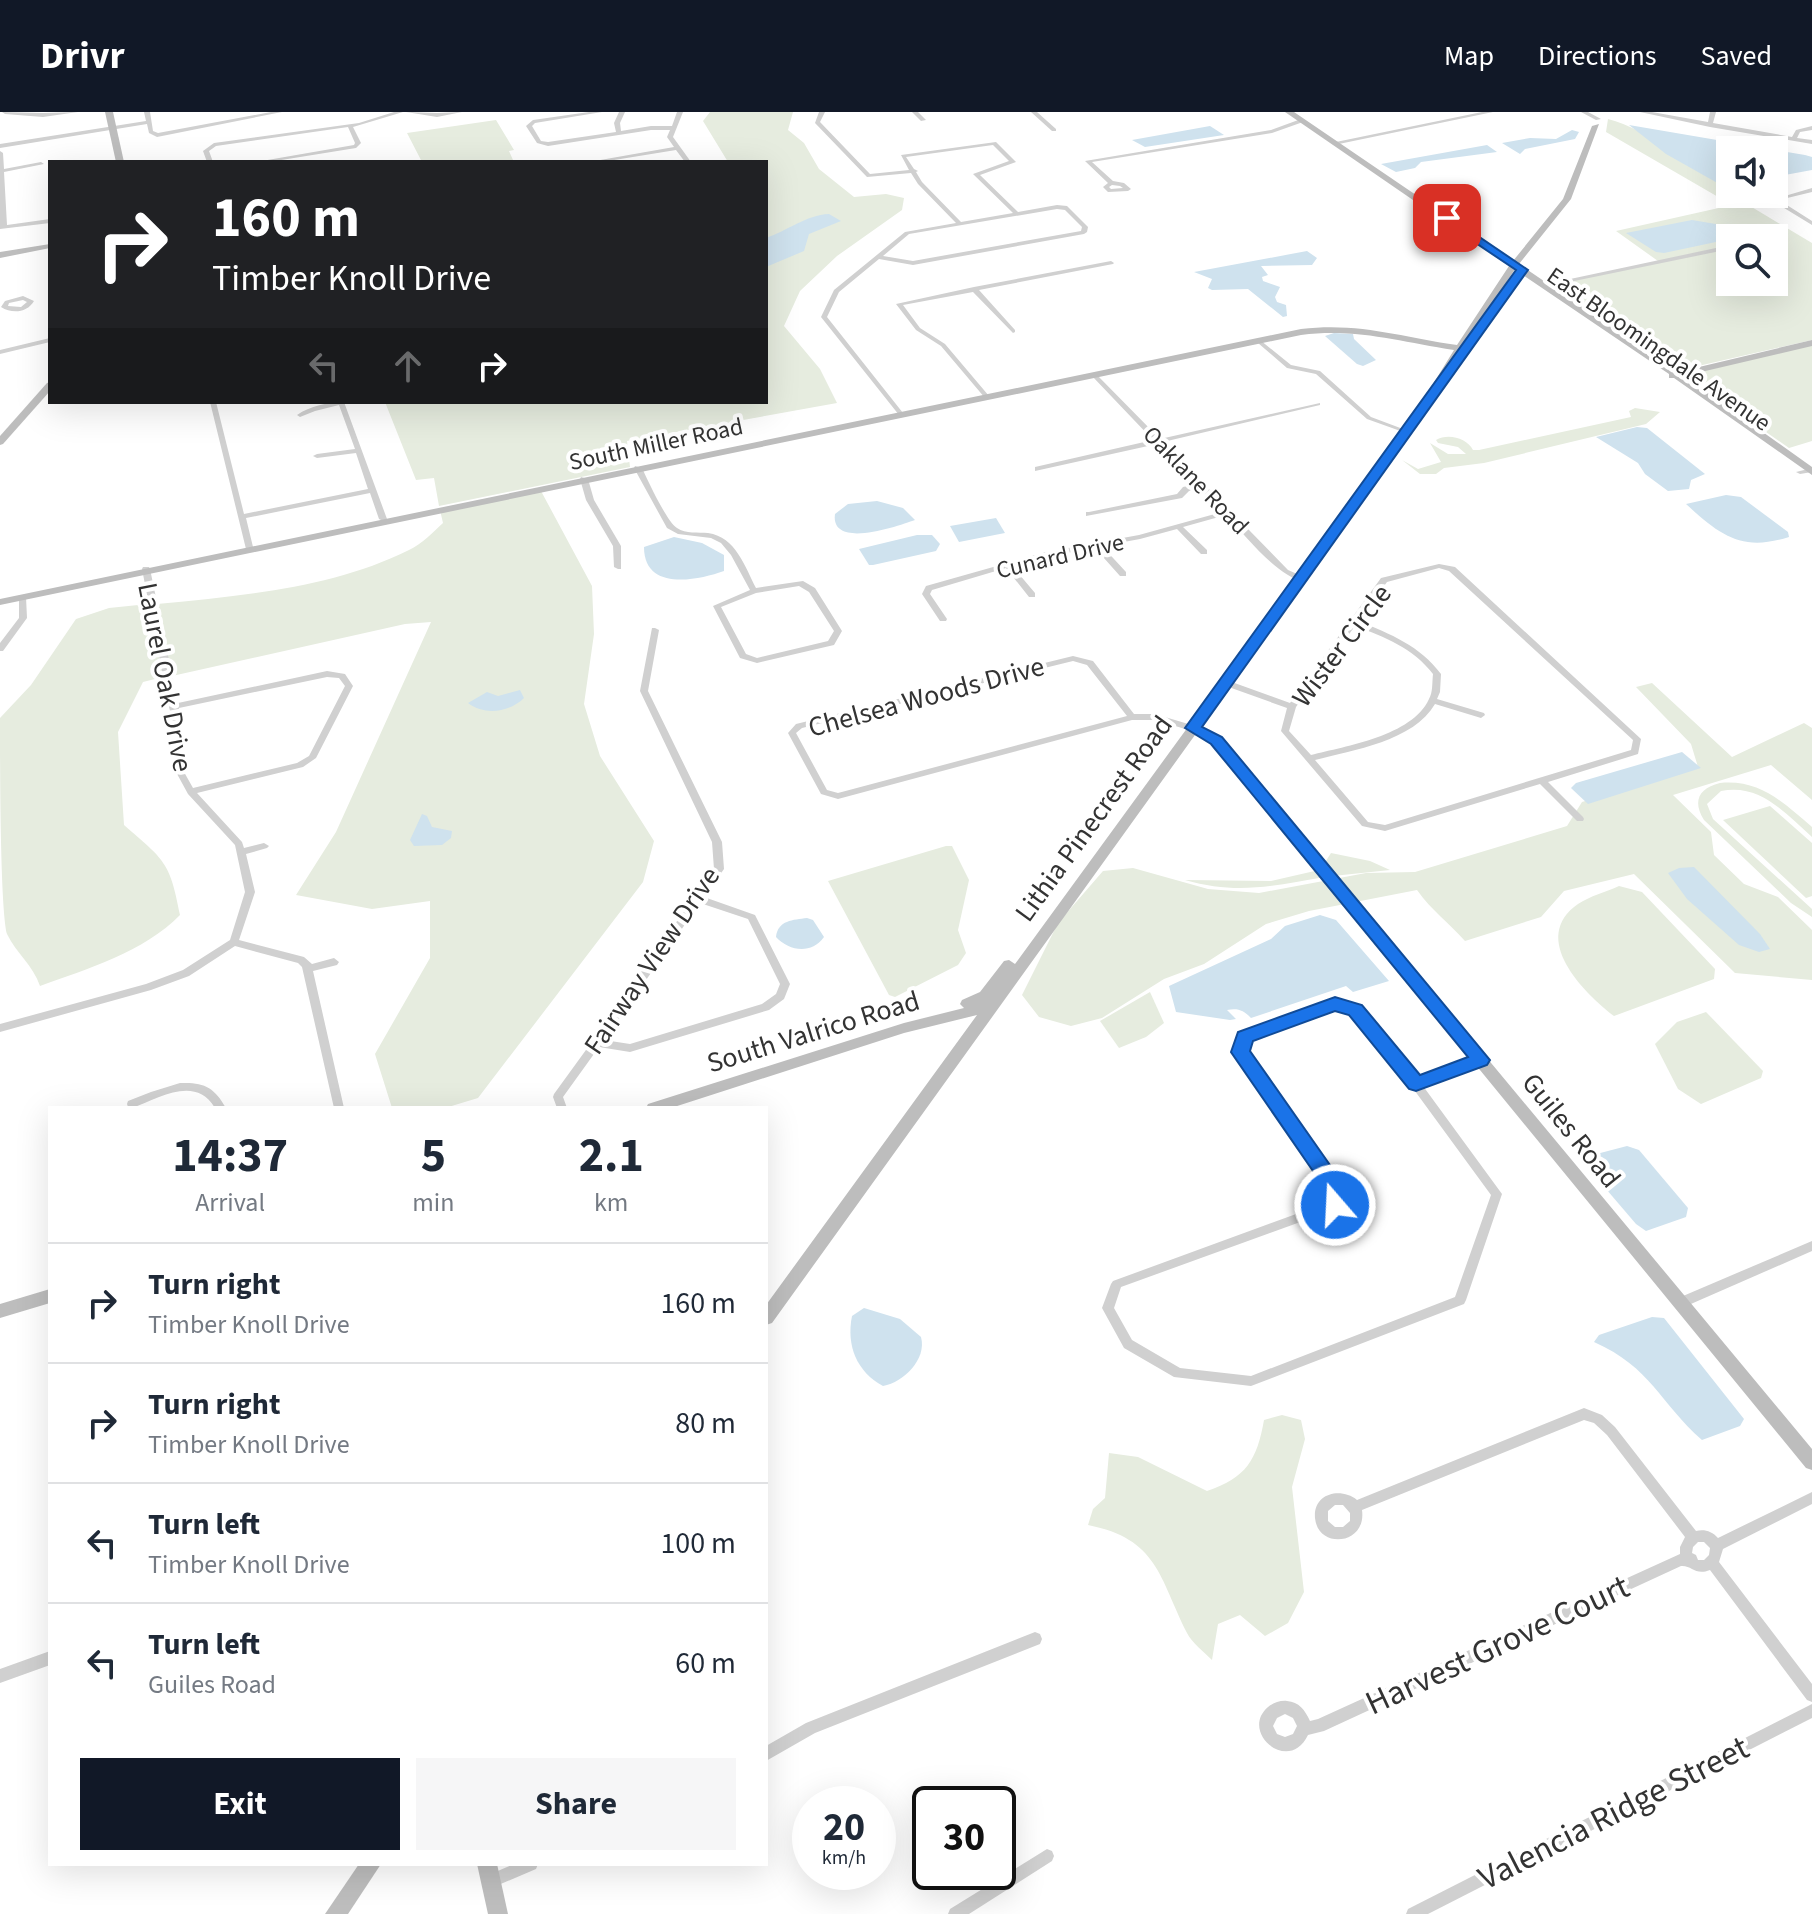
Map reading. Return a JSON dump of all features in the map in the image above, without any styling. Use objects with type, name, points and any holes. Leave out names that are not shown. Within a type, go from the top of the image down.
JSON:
[{"type":"main road","points":[[109,112],[120,160]]},
{"type":"main road","points":[[1289,112],[1495,251],[1517,270]]},
{"type":"main road","name":"Lithia Pinecrest Road","points":[[768,1315],[986,1003],[1058,914],[1408,432],[1463,349],[1471,345],[1508,289],[1525,253],[1569,194],[1598,119]]},
{"type":"main road","name":"Lithia Pinecrest Road","points":[[1463,349],[1462,343],[1575,197],[1598,119]]},
{"type":"main road","name":"East Bloomingdale Avenue","points":[[1366,166],[1517,270],[1664,378],[1809,473]]},
{"type":"main road","points":[[0,255],[48,246]]},
{"type":"main road","points":[[1495,251],[1525,253]]},
{"type":"main road","points":[[1508,289],[1524,286],[1542,288]]},
{"type":"main road","name":"East Bloomingdale Avenue","points":[[1542,288],[1676,375],[1809,473]]},
{"type":"main road","name":"South Miller Road","points":[[0,602],[383,519],[1318,329],[1348,328],[1463,349]]},
{"type":"main road","points":[[1664,378],[1812,343]]},
{"type":"main road","points":[[0,442],[48,388]]},
{"type":"main road","name":"Guiles Road","points":[[1192,728],[1217,741],[1812,1462]]},
{"type":"main road","name":"South Valrico Road","points":[[659,1106],[986,1003]]},
{"type":"main road","points":[[0,1311],[48,1297]]},
{"type":"main road","points":[[335,1914],[370,1866]]},
{"type":"main road","points":[[489,1873],[498,1914]]},
{"type":"street","points":[[5,112],[43,115],[75,112]]},
{"type":"street","points":[[147,112],[151,132],[161,135],[279,112]]},
{"type":"street","points":[[209,160],[206,151],[214,145],[350,126],[400,112]]},
{"type":"street","points":[[409,112],[437,115],[459,112]]},
{"type":"street","points":[[599,112],[533,122],[529,126],[539,142],[548,144],[673,128]]},
{"type":"street","points":[[619,133],[617,123],[622,112]]},
{"type":"street","points":[[680,112],[670,137],[686,160]]},
{"type":"street","points":[[822,112],[817,122],[869,176],[915,171]]},
{"type":"street","points":[[915,112],[923,120]]},
{"type":"street","points":[[1034,112],[1054,130]]},
{"type":"street","points":[[1334,143],[1490,112]]},
{"type":"street","points":[[1584,112],[1598,119]]},
{"type":"street","points":[[1643,112],[1812,142]]},
{"type":"street","points":[[1710,125],[1713,112]]},
{"type":"street","points":[[1111,183],[1088,161],[1272,131],[1301,121]]},
{"type":"street","points":[[0,146],[150,124]]},
{"type":"street","points":[[273,160],[356,146],[358,143],[350,126]]},
{"type":"street","points":[[1794,139],[1798,131],[1812,128]]},
{"type":"street","points":[[959,223],[920,183],[903,156],[994,143],[1013,162],[976,174],[1017,214]]},
{"type":"street","points":[[604,160],[677,148]]},
{"type":"street","points":[[0,153],[2,228],[48,221]]},
{"type":"street","points":[[309,155],[311,160]]},
{"type":"street","points":[[1,171],[41,164]]},
{"type":"street","points":[[1812,190],[1774,201],[1812,223]]},
{"type":"street","points":[[878,257],[913,263],[1084,232],[1085,227],[1067,208],[907,233],[836,291],[824,317],[901,414]]},
{"type":"street","points":[[1542,288],[1716,250]]},
{"type":"street","points":[[987,397],[943,345],[918,329],[899,304],[1111,263]]},
{"type":"street","points":[[974,289],[1013,331]]},
{"type":"street","points":[[0,312],[11,310]]},
{"type":"street","points":[[0,352],[48,340]]},
{"type":"street","points":[[1260,342],[1289,367],[1318,372],[1369,418],[1408,432]]},
{"type":"street","name":"Oaklane Road","points":[[1094,375],[1285,572],[1301,579]]},
{"type":"street","points":[[213,404],[249,547]]},
{"type":"street","points":[[300,415],[333,404]]},
{"type":"street","points":[[342,404],[383,519]]},
{"type":"street","points":[[1038,469],[1147,444],[1156,439],[1318,404]]},
{"type":"street","points":[[317,456],[359,451]]},
{"type":"street","points":[[638,468],[670,526],[677,533],[718,538],[726,544],[754,591]]},
{"type":"street","points":[[584,479],[590,500],[617,546],[618,567]]},
{"type":"street","points":[[1089,514],[1179,496],[1186,489],[1200,485]]},
{"type":"street","points":[[241,517],[372,490]]},
{"type":"street","name":"Cunard Drive","points":[[943,619],[926,594],[929,588],[1010,568],[1049,554],[1098,546],[1226,513]]},
{"type":"street","points":[[1178,526],[1204,552]]},
{"type":"street","points":[[1098,546],[1123,574]]},
{"type":"street","name":"Wister Circle","points":[[1439,566],[1452,569],[1637,739],[1635,752],[1385,828],[1365,824],[1285,731],[1292,707],[1384,580],[1439,566]]},
{"type":"street","points":[[1010,568],[1032,595]]},
{"type":"street","name":"Laurel Oak Drive","points":[[146,569],[179,730],[180,772],[191,792],[239,844],[241,852],[250,892],[234,942]]},
{"type":"street","points":[[800,583],[812,590],[838,631],[831,643],[757,661],[743,656],[717,606],[754,591],[800,583]]},
{"type":"street","points":[[0,648],[23,618],[22,597]]},
{"type":"street","points":[[1308,759],[1400,731],[1410,726],[1434,701],[1437,674],[1427,658],[1398,639],[1355,623]]},
{"type":"street","name":"Fairway View Drive","points":[[561,1106],[558,1097],[719,869],[720,855],[644,691],[655,630]]},
{"type":"street","name":"Chelsea Woods Drive","points":[[1132,717],[1090,663],[1073,658],[799,726],[792,733],[824,792],[838,796],[1132,717],[1155,717],[1192,728]]},
{"type":"street","points":[[173,707],[327,674],[342,676],[349,686],[312,758],[300,765],[191,792]]},
{"type":"street","points":[[1226,683],[1292,707]]},
{"type":"street","points":[[1434,701],[1481,715]]},
{"type":"street","points":[[1543,782],[1580,819]]},
{"type":"street","points":[[241,852],[264,846]]},
{"type":"street","points":[[595,1042],[630,1048],[765,1007],[780,996],[785,984],[752,917],[699,899]]},
{"type":"street","points":[[0,1028],[148,987],[186,973],[234,942],[301,960],[308,969],[339,1106]]},
{"type":"street","points":[[308,969],[334,962]]},
{"type":"street","points":[[1335,1004],[1356,1010],[1416,1084],[1497,1194],[1460,1300],[1251,1381],[1178,1373],[1128,1344],[1108,1308],[1117,1284],[1335,1205],[1334,1185],[1241,1052],[1245,1037],[1335,1004]]},
{"type":"street","points":[[1416,1084],[1481,1060]]},
{"type":"street","points":[[132,1104],[177,1085],[201,1089],[218,1100],[220,1106]]},
{"type":"street","points":[[1680,1303],[1812,1246]]},
{"type":"street","points":[[1353,1508],[1584,1414],[1598,1419],[1611,1431],[1692,1536]]},
{"type":"street","points":[[1715,1546],[1812,1498]]},
{"type":"street","points":[[1692,1536],[1702,1536],[1715,1546],[1718,1556],[1713,1564]]},
{"type":"street","points":[[1692,1536],[1685,1545],[1691,1559],[1700,1565],[1713,1564]]},
{"type":"street","name":"Harvest Grove Court","points":[[1303,1729],[1319,1726],[1680,1560],[1691,1559]]},
{"type":"street","points":[[1713,1564],[1812,1695]]},
{"type":"street","points":[[768,1753],[811,1728],[1035,1639]]},
{"type":"street","points":[[0,1676],[48,1659]]},
{"type":"street","name":"Valencia Ridge Street","points":[[1413,1914],[1812,1711]]},
{"type":"street","points":[[955,1914],[1047,1856]]},
{"type":"street","points":[[489,1873],[522,1866]]},
{"type":"shaded area","points":[[710,112],[793,112],[788,130],[804,143],[819,169],[854,197],[886,194],[904,198],[902,210],[837,256],[800,291],[784,326],[820,369],[837,403],[627,441],[630,467],[439,506],[434,478],[416,480],[386,404],[768,404],[768,160],[727,160],[703,121]]},
{"type":"shaded area","points":[[1608,119],[1667,147],[1716,180],[1716,196],[1606,132]]},
{"type":"shaded area","points":[[496,120],[514,150],[509,151],[513,160],[421,160],[407,133]]},
{"type":"shaded area","points":[[1719,208],[1753,208],[1780,224],[1716,224],[1716,296],[1788,296],[1788,229],[1812,243],[1812,340],[1672,372],[1549,286],[1658,261],[1616,231]]},
{"type":"shaded area","points":[[1812,344],[1812,441],[1789,448],[1684,375]]},
{"type":"shaded area","points":[[1635,408],[1660,412],[1646,424],[1484,463],[1444,468],[1436,474],[1420,474],[1402,460],[1418,469],[1441,462],[1430,443],[1448,454],[1466,454],[1458,447],[1438,443],[1436,440],[1441,438],[1457,438],[1473,450],[1479,450],[1631,417],[1629,411]]},
{"type":"shaded area","points":[[541,491],[592,586],[594,634],[584,704],[600,756],[654,841],[643,882],[478,1098],[452,1106],[391,1106],[375,1054],[430,958],[430,901],[372,909],[296,895],[336,832],[431,622],[405,624],[172,676],[157,604],[286,588],[318,582],[380,563],[418,545],[443,523],[440,510]]},
{"type":"shaded area","points":[[148,604],[163,677],[143,682],[118,732],[124,825],[163,863],[173,883],[180,915],[166,928],[132,949],[40,986],[7,934],[2,864],[0,718],[31,685],[76,619],[109,608]]},
{"type":"shaded area","points":[[1652,683],[1732,757],[1804,723],[1812,728],[1812,800],[1771,765],[1673,795],[1711,832],[1714,855],[1744,884],[1778,897],[1812,930],[1812,980],[1735,973],[1634,874],[1564,891],[1541,917],[1465,941],[1417,890],[1309,911],[1266,924],[1204,964],[1164,979],[1102,1018],[1071,1026],[1039,1017],[1022,995],[1058,923],[1103,871],[1133,868],[1208,889],[1259,893],[1366,873],[1415,872],[1567,826],[1582,802],[1698,767],[1691,744],[1636,687]]},
{"type":"shaded area","points":[[1720,783],[1747,785],[1770,794],[1812,827],[1812,837],[1771,802],[1748,791],[1721,791],[1707,804],[1713,819],[1812,909],[1812,917],[1791,903],[1704,820],[1698,807],[1700,796],[1707,788]]},
{"type":"shaded area","points":[[1770,806],[1812,843],[1812,896],[1806,898],[1723,820]]},
{"type":"shaded area","points":[[952,846],[969,880],[958,930],[966,953],[958,965],[895,997],[889,995],[828,881]]},
{"type":"shaded area","points":[[1331,853],[1370,861],[1390,870],[1333,876],[1324,864]]},
{"type":"shaded area","points":[[1319,870],[1325,877],[1255,888],[1204,885],[1185,880],[1271,881]]},
{"type":"shaded area","points":[[1619,886],[1642,892],[1715,969],[1714,979],[1614,1016],[1588,993],[1566,964],[1560,948],[1559,932],[1564,918],[1578,904]]},
{"type":"shaded area","points":[[1150,992],[1164,1023],[1146,1037],[1119,1048],[1100,1021]]},
{"type":"shaded area","points":[[1706,1012],[1763,1071],[1761,1078],[1701,1104],[1678,1089],[1655,1044],[1677,1022]]},
{"type":"shaded area","points":[[1282,1415],[1301,1420],[1305,1439],[1292,1487],[1304,1592],[1288,1623],[1265,1636],[1240,1615],[1218,1624],[1212,1660],[1189,1637],[1162,1578],[1143,1551],[1111,1531],[1088,1525],[1093,1509],[1105,1498],[1109,1453],[1138,1457],[1207,1491],[1231,1480],[1248,1466],[1258,1446],[1264,1420]]},
{"type":"water","points":[[1629,125],[1716,140],[1716,182],[1666,154]]},
{"type":"water","points":[[1210,126],[1224,135],[1145,147],[1132,140]]},
{"type":"water","points":[[1572,130],[1579,132],[1575,139],[1525,149],[1520,154],[1502,143],[1530,138],[1556,139]]},
{"type":"water","points":[[1487,145],[1497,152],[1421,162],[1415,168],[1396,172],[1381,164]]},
{"type":"water","points":[[1788,152],[1812,157],[1812,170],[1788,174]]},
{"type":"water","points":[[829,214],[841,221],[809,234],[804,251],[768,266],[768,237]]},
{"type":"water","points":[[1692,220],[1716,224],[1716,242],[1664,253],[1656,252],[1626,233]]},
{"type":"water","points":[[1307,251],[1317,258],[1312,265],[1261,266],[1268,275],[1262,277],[1263,281],[1280,287],[1275,297],[1277,302],[1286,305],[1287,316],[1283,317],[1248,289],[1212,290],[1208,288],[1212,279],[1194,272]]},
{"type":"water","points":[[1353,334],[1354,339],[1376,360],[1363,366],[1357,364],[1325,336]]},
{"type":"water","points":[[1637,427],[1647,428],[1705,474],[1691,480],[1689,489],[1668,491],[1645,474],[1638,463],[1596,437]]},
{"type":"water","points":[[1726,495],[1741,497],[1788,532],[1789,537],[1758,543],[1745,542],[1710,525],[1686,504]]},
{"type":"water","points":[[877,501],[903,508],[915,520],[867,533],[843,531],[836,525],[835,514],[848,504]]},
{"type":"water","points":[[996,518],[1005,533],[959,542],[950,526]]},
{"type":"water","points":[[917,535],[932,535],[940,544],[936,551],[869,565],[859,549]]},
{"type":"water","points":[[674,537],[702,543],[724,555],[724,571],[700,578],[674,579],[662,577],[653,571],[646,561],[644,547]]},
{"type":"water","points":[[520,690],[524,698],[512,707],[497,711],[482,710],[468,703],[487,692],[498,696]]},
{"type":"water","points":[[1682,752],[1701,768],[1588,804],[1571,788],[1576,783]]},
{"type":"water","points":[[422,814],[427,816],[432,827],[452,831],[451,838],[442,845],[414,846],[410,840]]},
{"type":"water","points":[[1694,867],[1760,934],[1770,949],[1759,952],[1739,945],[1687,899],[1668,873]]},
{"type":"water","points":[[1320,915],[1336,920],[1389,981],[1353,992],[1346,986],[1251,1018],[1243,1011],[1234,1009],[1227,1010],[1236,1019],[1230,1020],[1176,1012],[1169,986],[1271,939],[1285,926]]},
{"type":"water","points":[[807,918],[813,920],[824,937],[813,947],[793,948],[776,937],[783,924]]},
{"type":"water","points":[[1627,1146],[1639,1150],[1688,1208],[1686,1217],[1646,1231],[1636,1224],[1583,1162],[1585,1157]]},
{"type":"water","points":[[864,1308],[900,1319],[921,1337],[921,1353],[917,1361],[906,1375],[891,1384],[883,1386],[866,1373],[852,1348],[852,1316]]},
{"type":"water","points":[[1652,1317],[1664,1318],[1744,1419],[1740,1426],[1702,1440],[1642,1374],[1614,1352],[1594,1342],[1599,1335]]},
{"type":"route","points":[[1335,1205],[1334,1185],[1241,1052],[1245,1037],[1335,1004],[1356,1010],[1416,1084],[1481,1060],[1217,741],[1192,728],[1408,432],[1463,349],[1471,345],[1522,270],[1447,218]]}]
